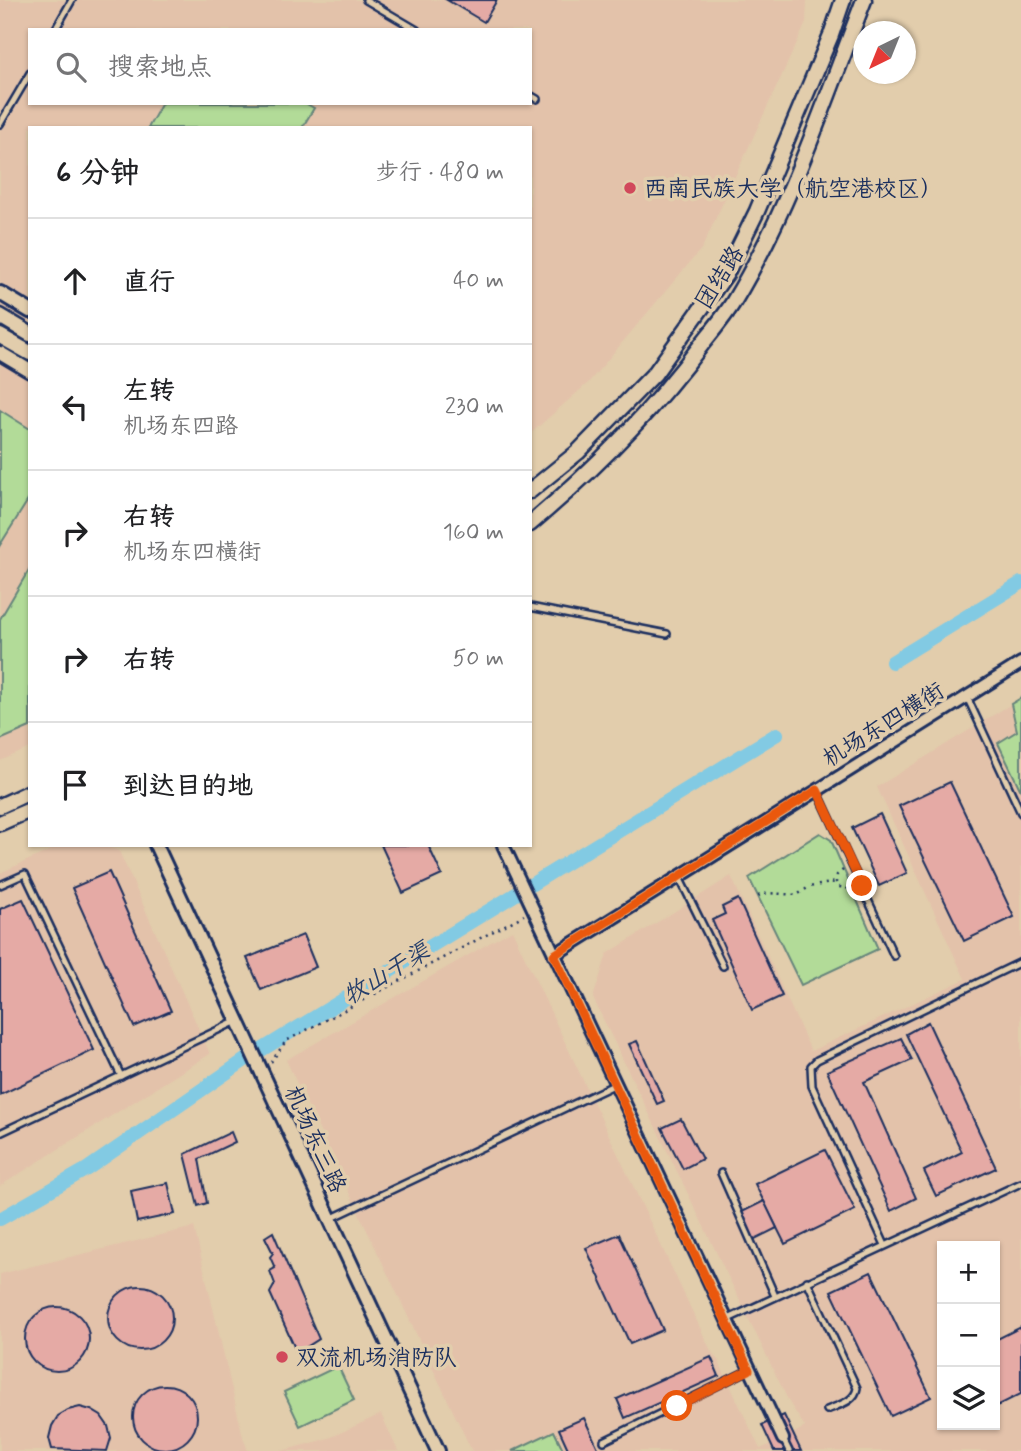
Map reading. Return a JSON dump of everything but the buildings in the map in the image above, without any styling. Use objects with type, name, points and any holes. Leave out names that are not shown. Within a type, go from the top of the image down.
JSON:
[{"type":"main road","name":"团结路","points":[[532,489],[578,452],[655,373],[726,274],[757,211],[843,0]]},
{"type":"main road","name":"团结路","points":[[532,522],[673,383],[732,304],[766,244],[864,0]]},
{"type":"main road","points":[[0,316],[28,333]]},
{"type":"main road","points":[[0,336],[28,352]]},
{"type":"main road","points":[[0,806],[28,793]]},
{"type":"main road","points":[[0,823],[28,811]]},
{"type":"street","points":[[0,293],[28,310]]},
{"type":"street","points":[[0,353],[28,370]]},
{"type":"street","name":"机场东四横街","points":[[554,955],[1021,663]]},
{"type":"street","name":"机场东三路","points":[[157,847],[438,1451]]},
{"type":"street","points":[[504,847],[783,1439]]},
{"type":"lane","points":[[56,28],[72,0]]},
{"type":"lane","points":[[366,0],[414,28]]},
{"type":"lane","points":[[0,124],[2,116],[28,76]]},
{"type":"lane","points":[[532,97],[537,99]]},
{"type":"lane","points":[[532,607],[667,634]]},
{"type":"lane","points":[[967,697],[1021,813]]},
{"type":"lane","points":[[817,790],[894,956]]},
{"type":"lane","points":[[0,885],[25,874],[121,1076]]},
{"type":"lane","points":[[679,877],[723,966]]},
{"type":"lane","points":[[885,1245],[812,1086],[811,1066],[817,1060],[1021,962]]},
{"type":"lane","points":[[0,1133],[237,1021]]},
{"type":"lane","points":[[330,1219],[616,1084]]},
{"type":"lane","points":[[721,1173],[775,1296]]},
{"type":"lane","points":[[726,1320],[1021,1183]]},
{"type":"lane","points":[[807,1281],[857,1388],[855,1396],[850,1400],[827,1410]]},
{"type":"lane","points":[[604,1441],[749,1370]]},
{"type":"lane","points":[[783,1439],[789,1451]]},
{"type":"path","points":[[852,865],[837,875],[836,882],[845,890],[862,886]]},
{"type":"path","points":[[758,896],[768,893],[797,895],[809,887],[836,882]]},
{"type":"path","points":[[262,1073],[286,1041],[533,909]]},
{"type":"shaded area","name":"西南民族大学（航空港校区）","points":[[0,0],[807,0],[806,23],[702,248],[588,383],[532,432],[532,126],[28,126],[28,324],[0,308]]},
{"type":"shaded area","points":[[0,343],[28,359],[28,749],[0,761]]},
{"type":"shaded area","points":[[1021,698],[1021,1451],[472,1451],[286,1060],[512,930],[760,1449],[805,1427],[789,1402],[593,998],[607,954],[731,876],[811,1051],[965,979],[877,787]]},
{"type":"shaded area","points":[[58,847],[107,847],[119,851],[210,1054],[0,1186],[0,873]]},
{"type":"shaded area","points":[[194,1227],[248,1451],[0,1451],[0,1274]]},
{"type":"shaded area","points":[[381,1414],[398,1451],[282,1451],[329,1438]]},
{"type":"green space","points":[[161,105],[309,105],[314,108],[303,126],[149,126]]},
{"type":"green space","points":[[0,410],[28,428],[28,500],[0,545]]},
{"type":"green space","points":[[28,571],[28,728],[0,740],[0,619]]},
{"type":"green space","points":[[1021,698],[1021,791],[998,743],[1017,731],[1011,704]]},
{"type":"green space","points":[[820,833],[831,840],[878,949],[801,985],[749,878]]},
{"type":"green space","points":[[338,1366],[354,1400],[300,1426],[284,1392]]},
{"type":"green space","points":[[554,1431],[564,1451],[512,1451]]},
{"type":"waterway","name":"牧山干渠","points":[[892,662],[1021,583]]},
{"type":"waterway","name":"牧山干渠","points":[[0,1219],[87,1169],[245,1060],[777,734]]},
{"type":"place","name":"西南民族大学（航空港校区）","points":[[630,188]]},
{"type":"place","name":"双流机场消防队","points":[[282,1357]]},
{"type":"route","points":[[677,1406],[749,1370],[554,955],[817,790],[862,886]]}]
